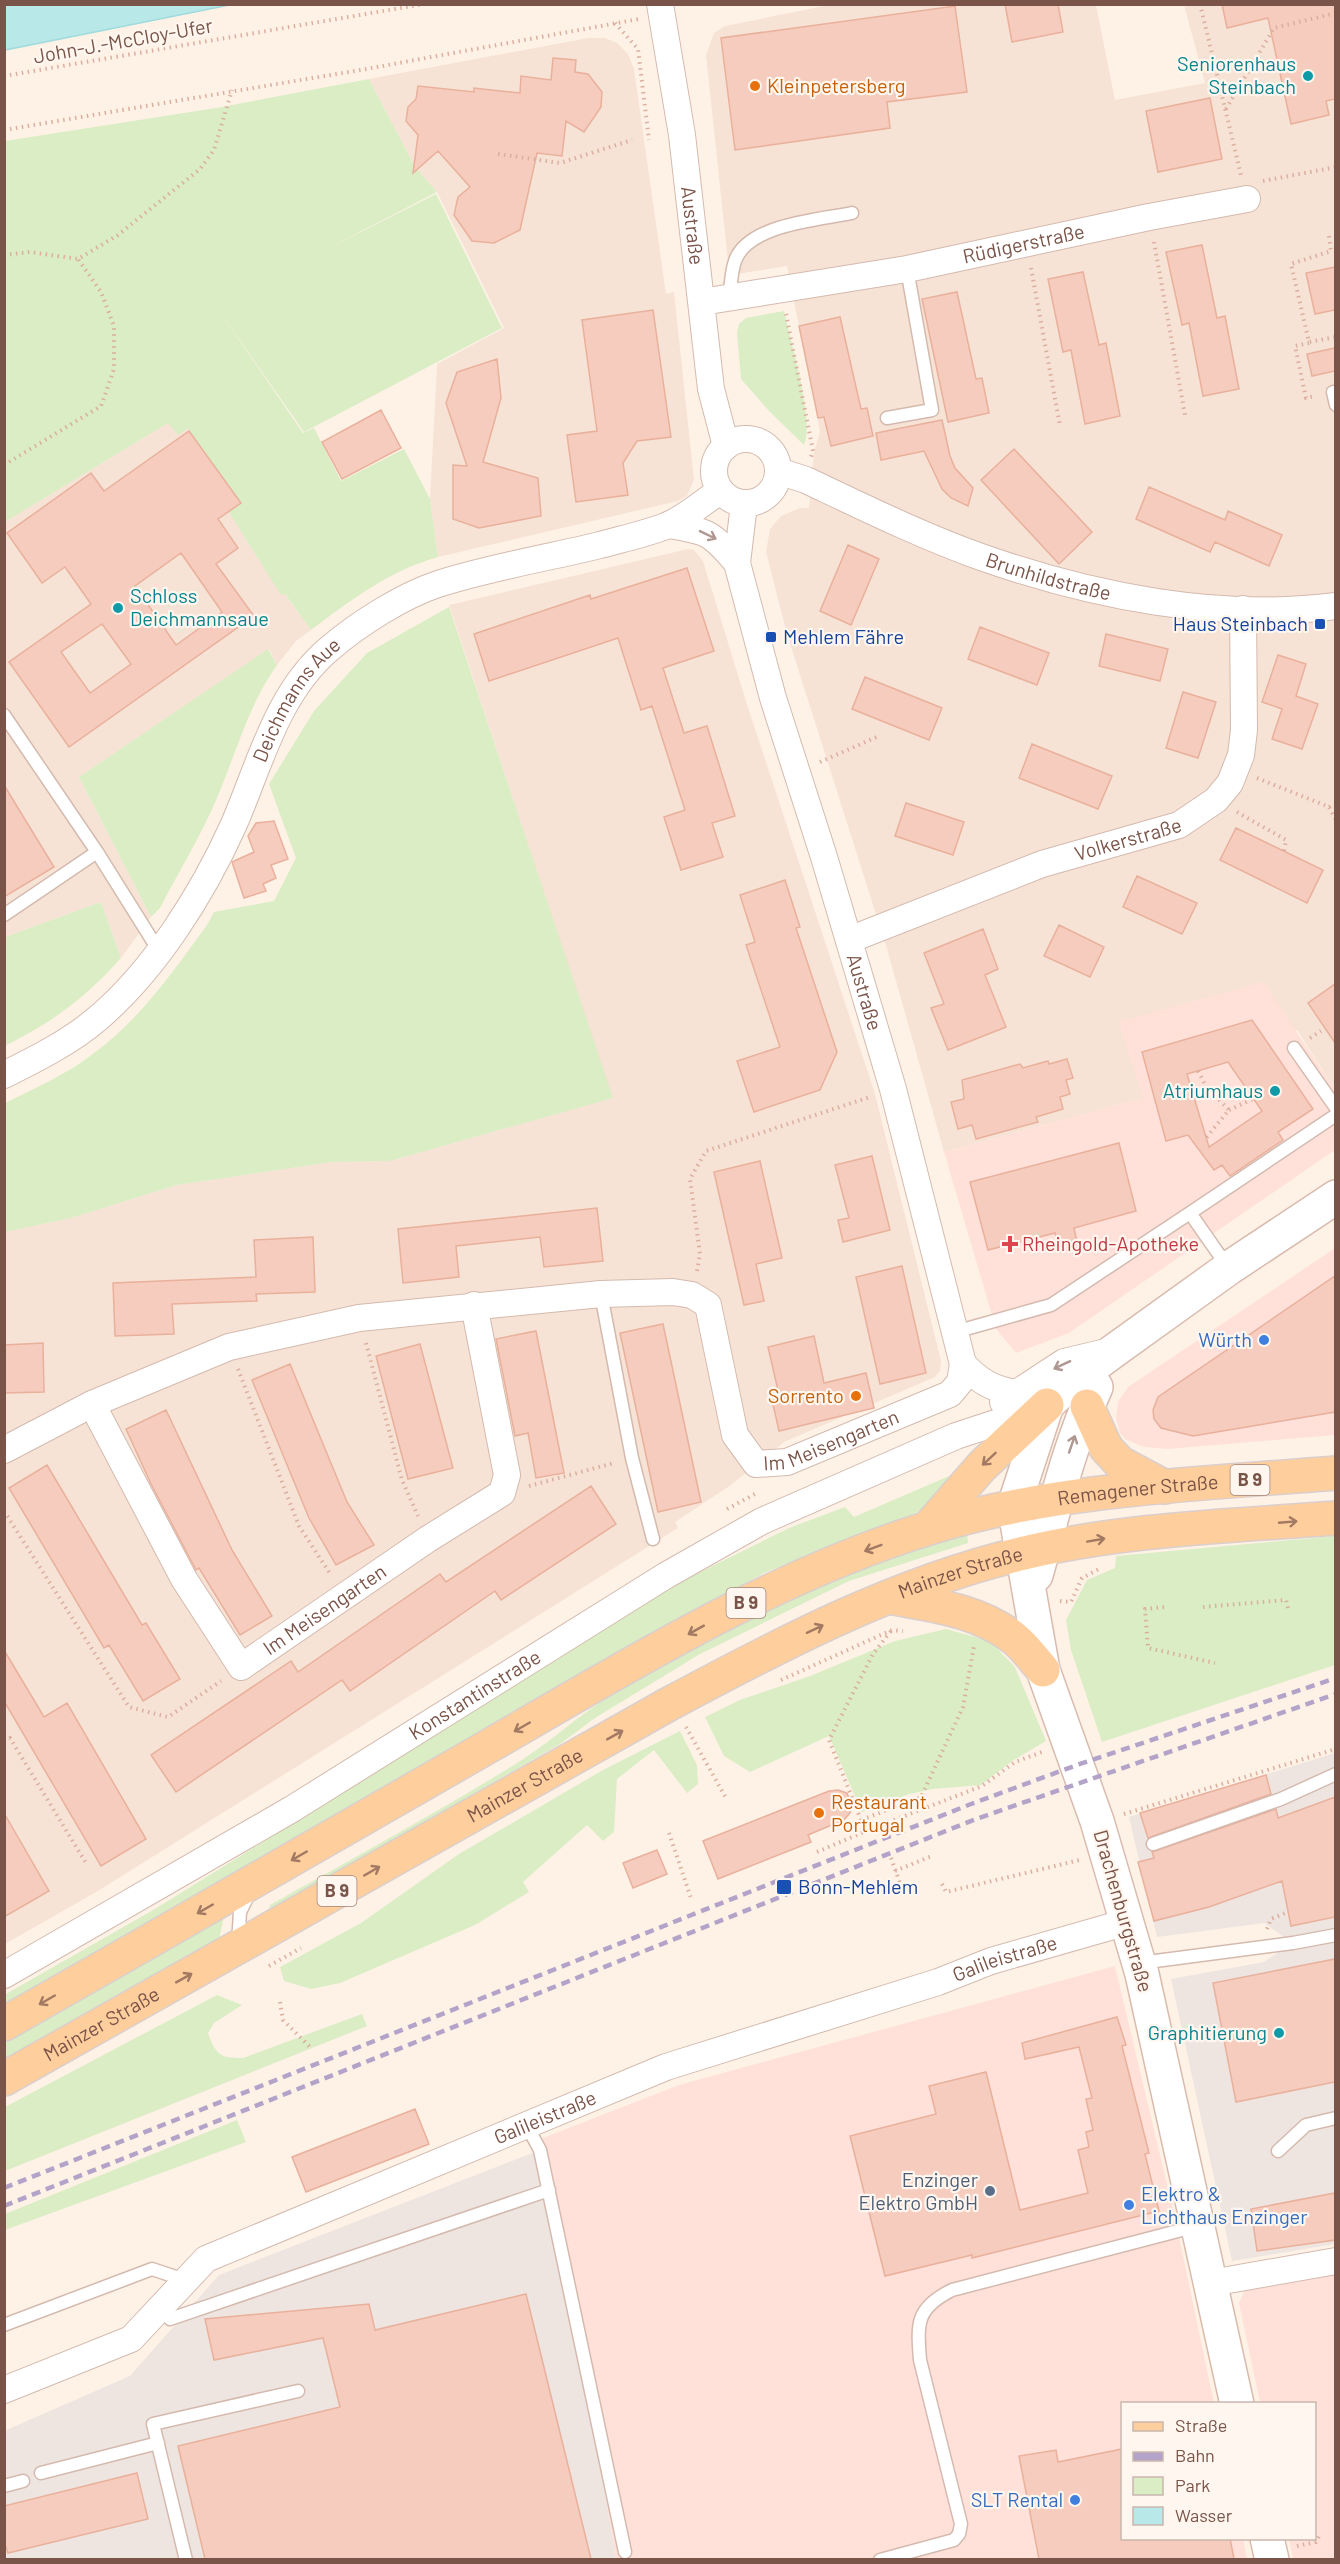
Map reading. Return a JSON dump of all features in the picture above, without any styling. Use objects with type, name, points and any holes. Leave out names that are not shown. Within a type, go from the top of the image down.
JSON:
[{"type":"main road","points":[[928,1528],[982,1466],[1047,1405]]},
{"type":"main road","points":[[1087,1406],[1106,1448],[1120,1463],[1165,1487]]},
{"type":"main road","name":"Remagener Straße","points":[[1014,1506],[1165,1487],[1335,1473]]},
{"type":"main road","name":"Mainzer Straße","points":[[4,2024],[573,1697],[736,1608],[846,1557],[928,1528],[1014,1506]]},
{"type":"main road","name":"B 9","points":[[1033,1552],[1105,1538],[1335,1518]]},
{"type":"main road","name":"Mainzer Straße","points":[[4,2079],[669,1704],[762,1654],[889,1597],[971,1567],[1033,1552]]},
{"type":"main road","points":[[889,1597],[957,1610],[980,1618],[1016,1639],[1043,1670]]},
{"type":"street","name":"Austraße","points":[[660,4],[682,135],[711,389],[726,446]]},
{"type":"street","name":"Rüdigerstraße","points":[[702,302],[907,269],[1247,199]]},
{"type":"street","points":[[744,438],[763,443],[777,461],[778,471],[776,482],[765,497],[744,504],[730,501],[720,491],[713,476],[713,465],[718,454],[726,446],[744,438]]},
{"type":"street","name":"Brunhildstraße","points":[[778,471],[806,480],[980,556],[1030,573],[1158,602],[1243,609],[1335,606]]},
{"type":"street","name":"Deichmanns Aue","points":[[4,1075],[42,1055],[95,1021],[128,990],[159,951],[202,887],[233,826],[279,714],[300,680],[327,650],[373,616],[436,585],[620,540],[668,525],[720,491]]},
{"type":"street","name":"Austraße","points":[[744,504],[737,563],[773,698],[893,1089],[963,1364]]},
{"type":"street","name":"Austraße","points":[[668,525],[698,530],[717,539],[737,563]]},
{"type":"street","name":"Volkerstraße","points":[[849,940],[1042,864],[1179,825],[1216,800],[1230,783],[1240,755],[1244,730],[1243,609]]},
{"type":"street","name":"Mainzer Straße","points":[[1033,1552],[1014,1506],[1047,1405],[1113,1351],[1229,1268],[1335,1197]]},
{"type":"street","points":[[4,1450],[92,1404],[229,1347],[359,1318],[474,1305],[601,1294],[673,1292],[692,1296]]},
{"type":"street","name":"Im Meisengarten","points":[[692,1296],[708,1305],[735,1435],[756,1464],[787,1462],[950,1394],[960,1382],[963,1364]]},
{"type":"street","points":[[474,1305],[507,1475],[502,1493]]},
{"type":"street","name":"Mainzer Straße","points":[[1016,1393],[1064,1362],[1113,1351]]},
{"type":"street","name":"Mainzer Straße","points":[[1033,1552],[1055,1500],[1077,1428],[1113,1351]]},
{"type":"street","points":[[963,1364],[979,1381],[996,1390],[1016,1393]]},
{"type":"street","name":"Konstantinstraße","points":[[956,1436],[1016,1393]]},
{"type":"street","name":"Im Meisengarten","points":[[92,1404],[184,1580],[241,1667],[428,1539],[502,1493]]},
{"type":"street","name":"Konstantinstraße","points":[[4,1975],[292,1809],[675,1570],[762,1521],[956,1436],[1047,1405]]},
{"type":"street","name":"Drachenburgstraße","points":[[1033,1552],[1029,1599],[1043,1670],[1097,1821],[1139,1963],[1237,2402]]},
{"type":"street","name":"Galileistraße","points":[[4,2390],[131,2339],[206,2259],[666,2067],[939,1982],[991,1961],[1127,1922]]},
{"type":"street","points":[[1211,2283],[1335,2261]]},
{"type":"street","points":[[1267,2540],[1272,2559]]},
{"type":"lane","points":[[729,298],[735,260],[748,242],[776,228],[852,213]]},
{"type":"lane","points":[[887,418],[932,410],[907,269]]},
{"type":"lane","points":[[4,715],[97,852],[159,951]]},
{"type":"lane","points":[[4,915],[97,852]]},
{"type":"lane","points":[[1294,1048],[1335,1108]]},
{"type":"lane","points":[[955,1332],[1051,1305],[1335,1115]]},
{"type":"lane","points":[[1190,1213],[1229,1268]]},
{"type":"lane","points":[[601,1294],[615,1382],[653,1539]]},
{"type":"lane","points":[[1153,1844],[1281,1799],[1335,1773]]},
{"type":"lane","points":[[238,1948],[240,1912],[256,1880]]},
{"type":"lane","points":[[1139,1963],[1293,1943],[1335,1935]]},
{"type":"lane","points":[[1278,2151],[1306,2125],[1335,2118]]},
{"type":"lane","points":[[527,2126],[540,2150],[625,2552]]},
{"type":"lane","points":[[160,2307],[170,2319],[549,2190]]},
{"type":"lane","points":[[880,2559],[954,2540],[962,2524],[920,2360],[918,2333],[921,2315],[934,2299],[952,2290],[1198,2226]]},
{"type":"lane","points":[[4,2325],[152,2269],[185,2280]]},
{"type":"lane","points":[[186,2559],[153,2424],[298,2391]]},
{"type":"lane","points":[[41,2473],[158,2443]]},
{"type":"lane","points":[[4,2486],[23,2481]]},
{"type":"path","name":"John-J.-McCloy-Ufer","points":[[4,76],[424,4]]},
{"type":"path","points":[[1200,4],[1247,199]]},
{"type":"path","points":[[1225,109],[1274,28],[1335,13]]},
{"type":"path","points":[[4,130],[366,69],[614,23],[638,49],[649,140]]},
{"type":"path","points":[[4,255],[30,252],[78,259],[118,235],[200,169],[214,150],[232,90]]},
{"type":"path","points":[[498,154],[560,163],[632,140]]},
{"type":"path","points":[[1247,199],[1262,181],[1335,166]]},
{"type":"path","points":[[1149,218],[1185,415]]},
{"type":"path","points":[[1309,342],[1291,264],[1331,251],[1329,236]]},
{"type":"path","points":[[1027,243],[1060,426]]},
{"type":"path","points":[[4,465],[102,406],[114,369],[114,326],[101,292],[78,259]]},
{"type":"path","points":[[781,290],[813,451],[806,480]]},
{"type":"path","points":[[1334,399],[1306,398],[1295,346],[1335,337]]},
{"type":"path","points":[[797,772],[879,736]]},
{"type":"path","points":[[1235,770],[1329,807],[1335,820]]},
{"type":"path","points":[[1216,800],[1286,840],[1284,851]]},
{"type":"path","points":[[1329,807],[1335,804]]},
{"type":"path","points":[[1198,1071],[1206,1086],[1229,1110]]},
{"type":"path","points":[[692,1296],[700,1254],[690,1179],[706,1151],[893,1089]]},
{"type":"path","points":[[1204,1139],[1229,1110],[1253,1099]]},
{"type":"path","points":[[359,1318],[402,1480],[428,1539]]},
{"type":"path","points":[[229,1347],[299,1526],[345,1595]]},
{"type":"path","points":[[502,1493],[622,1461]]},
{"type":"path","points":[[4,1511],[129,1707],[168,1717],[241,1667]]},
{"type":"path","points":[[1064,1601],[1071,1602],[1082,1578],[1106,1566]]},
{"type":"path","points":[[1203,1607],[1286,1600],[1288,1608]]},
{"type":"path","points":[[1164,1607],[1145,1609],[1148,1648],[1215,1663]]},
{"type":"path","points":[[866,1831],[829,1740],[873,1654],[892,1630]]},
{"type":"path","points":[[861,1820],[921,1797],[963,1707],[975,1645]]},
{"type":"path","points":[[669,1704],[693,1735],[726,1798]]},
{"type":"path","points":[[4,1741],[9,1738],[86,1863]]},
{"type":"path","points":[[1097,1821],[1335,1749]]},
{"type":"path","points":[[817,1852],[982,1786],[1015,1762]]},
{"type":"path","points":[[669,1833],[691,1898]]},
{"type":"path","points":[[942,1884],[946,1892],[1059,1867],[1106,1852]]},
{"type":"path","points":[[895,1871],[932,1856]]},
{"type":"path","points":[[891,1858],[900,1883]]},
{"type":"path","points":[[280,2002],[283,2020],[311,2048]]},
{"type":"shaded area","points":[[829,5],[1096,5],[1115,100],[1205,83],[1184,5],[1335,5],[1335,1089],[1297,1030],[1144,1098],[944,1152],[887,949],[787,634],[766,552],[770,529],[781,516],[800,508],[809,508],[814,452],[820,432],[787,266],[737,274],[728,262],[706,55],[714,33],[725,26]]},
{"type":"shaded area","points":[[588,38],[605,38],[617,43],[628,54],[634,69],[666,294],[674,292],[694,480],[687,496],[678,501],[438,557],[430,499],[437,364],[504,328],[437,192],[415,167],[369,79]]},
{"type":"shaded area","points":[[168,423],[188,428],[237,502],[228,510],[281,594],[284,593],[311,630],[296,641],[277,665],[269,649],[79,777],[151,917],[121,958],[101,902],[5,937],[5,522]]},
{"type":"shaded area","points":[[688,549],[694,550],[703,561],[745,698],[875,1094],[941,1361],[940,1371],[935,1377],[784,1442],[731,1485],[675,1522],[678,1528],[98,1891],[5,1944],[4,1232],[71,1218],[177,1185],[332,1162],[390,1161],[612,1098],[449,605]]},
{"type":"shaded area","points":[[1263,982],[1335,1089],[1335,1150],[1069,1333],[1016,1353],[996,1329],[944,1152],[1143,1098],[1119,1022]]},
{"type":"shaded area","points":[[1335,1248],[1335,1435],[1168,1449],[1144,1447],[1125,1439],[1120,1433],[1116,1418],[1118,1402],[1128,1387]]},
{"type":"shaded area","points":[[1335,1753],[1335,2244],[1232,2261],[1171,1979],[1264,1962],[1293,1943],[1264,1923],[1157,1937],[1129,1817]]},
{"type":"shaded area","points":[[1115,1966],[1175,2218],[1214,2402],[1121,2402],[1121,2540],[1243,2540],[1247,2559],[616,2559],[574,2308],[535,2141],[679,2085]]},
{"type":"shaded area","points":[[540,2150],[574,2308],[616,2559],[5,2559],[4,2431],[130,2376],[219,2275]]},
{"type":"shaded area","points":[[1335,2274],[1335,2559],[1293,2559],[1289,2540],[1316,2540],[1316,2402],[1260,2402],[1239,2303],[1244,2292],[1250,2287]]},
{"type":"green space","points":[[369,79],[415,167],[437,192],[317,254],[436,194],[502,328],[304,432],[216,306],[303,433],[314,428],[341,481],[404,449],[430,499],[438,557],[387,578],[356,597],[311,630],[285,594],[281,595],[227,509],[236,502],[188,428],[178,435],[168,423],[5,522],[5,141],[216,108]]},
{"type":"green space","points":[[784,311],[804,400],[807,434],[804,445],[770,412],[741,379],[737,333],[739,324],[746,318]]},
{"type":"green space","points":[[449,607],[613,1098],[390,1161],[332,1162],[177,1185],[71,1218],[5,1232],[5,1103],[70,1069],[124,1028],[168,978],[214,912],[274,901],[296,858],[269,784],[314,711],[367,653]]},
{"type":"green space","points":[[268,649],[277,665],[250,713],[204,826],[160,908],[151,917],[79,777]]},
{"type":"green space","points":[[101,902],[121,958],[94,986],[68,1008],[5,1046],[5,937]]},
{"type":"green space","points":[[963,1470],[935,1501],[913,1515],[764,1573],[579,1675],[5,2006],[4,1995],[155,1909],[684,1580],[789,1528],[845,1507],[854,1517]]},
{"type":"green space","points":[[967,1533],[968,1543],[849,1581],[700,1654],[595,1718],[560,1744],[274,1909],[269,1908],[270,1905],[514,1765],[602,1701],[688,1649],[824,1583]]},
{"type":"green space","points":[[1335,1536],[1335,1665],[1102,1742],[1071,1650],[1066,1620],[1087,1580],[1115,1568],[1116,1556]]},
{"type":"green space","points":[[946,1629],[990,1641],[1015,1667],[1046,1741],[1012,1761],[981,1785],[933,1789],[909,1794],[862,1812],[829,1736],[750,1772],[724,1756],[705,1717],[740,1700],[810,1676],[895,1641]]},
{"type":"green space","points":[[680,1731],[697,1765],[698,1784],[687,1793],[654,1750],[617,1779],[614,1832],[603,1841],[587,1825],[523,1882],[529,1892],[475,1925],[340,1983],[311,1989],[284,1981],[280,1967],[361,1923],[459,1854],[603,1770]]},
{"type":"green space","points":[[224,1915],[219,1940],[5,2061],[4,2043]]},
{"type":"green space","points":[[217,1995],[242,2005],[214,2023],[208,2033],[217,2051],[224,2056],[243,2058],[362,2014],[367,2026],[5,2171],[5,2107]]},
{"type":"green space","points":[[237,2120],[246,2142],[5,2230],[5,2214]]},
{"type":"water","points":[[5,4],[230,4],[230,5],[5,50]]},
{"type":"building","points":[[1005,4],[1058,4],[1063,32],[1012,42]]},
{"type":"building","points":[[1222,4],[1335,4],[1335,99],[1326,101],[1329,115],[1291,124],[1268,18],[1227,28]]},
{"type":"building","points":[[955,6],[967,92],[887,102],[890,128],[735,150],[721,38]]},
{"type":"building","points":[[553,58],[576,60],[575,72],[588,74],[602,92],[601,107],[584,132],[566,121],[562,156],[537,153],[520,230],[494,243],[472,241],[454,215],[458,197],[470,187],[438,151],[413,173],[418,135],[406,121],[408,107],[416,99],[418,86],[474,92],[474,88],[520,93],[521,76],[551,80]]},
{"type":"building","points":[[1210,98],[1222,159],[1158,172],[1146,111]]},
{"type":"building","points":[[1202,245],[1217,318],[1225,316],[1239,389],[1203,396],[1189,323],[1182,325],[1166,252]]},
{"type":"building","points":[[1335,267],[1335,310],[1315,314],[1306,273]]},
{"type":"building","points":[[1083,272],[1099,345],[1106,343],[1120,416],[1085,424],[1071,350],[1063,352],[1048,279]]},
{"type":"building","points":[[957,292],[976,379],[982,378],[989,413],[948,422],[922,299]]},
{"type":"building","points":[[653,310],[671,437],[637,441],[623,463],[628,495],[576,502],[567,435],[597,431],[582,320]]},
{"type":"building","points":[[840,317],[861,409],[867,408],[873,436],[831,446],[824,417],[818,418],[799,326]]},
{"type":"building","points":[[1335,348],[1335,371],[1312,376],[1307,354]]},
{"type":"building","points":[[497,359],[501,398],[483,462],[538,478],[541,516],[479,528],[453,519],[453,465],[467,466],[446,403],[457,372]]},
{"type":"building","points":[[381,410],[401,448],[342,479],[322,442]]},
{"type":"building","points":[[942,420],[955,468],[973,488],[968,506],[951,498],[942,489],[924,451],[881,460],[876,433]]},
{"type":"building","name":"Schloss Deichmannsaue","points":[[189,431],[241,503],[218,519],[238,548],[216,564],[254,616],[69,747],[9,662],[91,604],[65,567],[42,583],[7,533],[91,473],[104,491]],"holes":[[[181,553],[222,612],[176,645],[135,586]],[[102,624],[131,664],[90,693],[61,652]]]},
{"type":"building","points":[[1014,449],[1092,532],[1059,564],[981,480]]},
{"type":"building","points":[[1149,487],[1225,520],[1228,511],[1282,535],[1269,566],[1215,542],[1210,552],[1136,519]]},
{"type":"building","points":[[848,545],[879,559],[851,625],[820,611]]},
{"type":"building","points":[[687,568],[714,651],[663,668],[684,733],[707,726],[735,816],[712,823],[723,857],[681,870],[664,817],[685,810],[652,706],[641,710],[618,638],[489,681],[474,634],[590,595],[591,599]]},
{"type":"building","points":[[980,627],[1049,653],[1037,685],[968,659]]},
{"type":"building","points":[[1106,634],[1168,649],[1160,681],[1099,666]]},
{"type":"building","points":[[1278,655],[1306,664],[1296,696],[1318,704],[1302,749],[1272,739],[1282,709],[1262,702]]},
{"type":"building","points":[[865,677],[942,708],[929,740],[852,709]]},
{"type":"building","points":[[1183,692],[1216,702],[1198,758],[1166,748]]},
{"type":"building","points":[[1032,744],[1112,776],[1098,809],[1019,778]]},
{"type":"building","points":[[4,785],[54,867],[4,897]]},
{"type":"building","points":[[906,803],[964,822],[953,855],[895,836]]},
{"type":"building","points":[[274,821],[288,859],[271,865],[276,878],[263,884],[266,891],[244,898],[232,862],[254,852],[248,836],[256,823]]},
{"type":"building","points":[[1236,828],[1323,870],[1307,903],[1220,860]]},
{"type":"building","points":[[1137,876],[1197,903],[1182,934],[1123,907]]},
{"type":"building","points":[[785,880],[800,927],[796,928],[837,1052],[820,1090],[754,1112],[737,1061],[780,1047],[746,945],[755,942],[740,895]]},
{"type":"building","points":[[1059,925],[1104,947],[1090,977],[1044,956]]},
{"type":"building","points":[[983,929],[998,969],[985,975],[1006,1027],[948,1050],[931,1008],[944,1004],[924,953]]},
{"type":"building","points":[[1335,984],[1335,1043],[1308,1003]]},
{"type":"building","name":"Atriumhaus","points":[[1252,1020],[1313,1109],[1278,1132],[1283,1140],[1230,1176],[1222,1165],[1214,1170],[1188,1135],[1166,1141],[1142,1052]],"holes":[[[1228,1062],[1262,1111],[1209,1147],[1187,1074]]]},
{"type":"building","points":[[1067,1059],[1073,1078],[1066,1080],[1070,1094],[1060,1097],[1063,1109],[1036,1117],[1038,1122],[976,1139],[972,1125],[958,1129],[951,1102],[964,1099],[962,1080],[1020,1064],[1023,1068],[1048,1061],[1049,1064]]},
{"type":"building","points":[[1119,1143],[1136,1211],[1074,1228],[1078,1247],[1060,1252],[1055,1233],[988,1250],[970,1182]]},
{"type":"building","points":[[872,1156],[890,1230],[843,1242],[838,1220],[849,1218],[835,1165]]},
{"type":"building","points":[[760,1161],[782,1258],[756,1264],[764,1301],[744,1305],[714,1172]]},
{"type":"building","points":[[597,1208],[603,1261],[544,1267],[540,1237],[456,1246],[459,1277],[403,1283],[398,1229]]},
{"type":"building","points":[[313,1237],[315,1292],[256,1294],[257,1301],[172,1304],[174,1334],[115,1336],[113,1283],[256,1277],[254,1240]]},
{"type":"building","points":[[902,1266],[926,1373],[880,1384],[856,1277]]},
{"type":"building","points":[[1335,1276],[1335,1412],[1193,1436],[1161,1428],[1154,1419],[1153,1410],[1158,1397]]},
{"type":"building","points":[[663,1324],[701,1502],[658,1512],[620,1333]]},
{"type":"building","points":[[536,1331],[564,1473],[536,1478],[528,1433],[515,1436],[496,1339]]},
{"type":"building","points":[[814,1336],[824,1383],[866,1373],[874,1408],[779,1431],[772,1400],[780,1399],[768,1347]]},
{"type":"building","points":[[43,1343],[44,1392],[4,1393],[4,1345]]},
{"type":"building","points":[[420,1344],[453,1468],[408,1479],[376,1356]]},
{"type":"building","points":[[290,1364],[347,1502],[374,1545],[336,1565],[309,1518],[252,1380]]},
{"type":"building","points":[[166,1410],[232,1550],[272,1616],[240,1635],[199,1568],[196,1570],[151,1484],[126,1429]]},
{"type":"building","points":[[47,1465],[142,1625],[146,1623],[180,1679],[143,1701],[109,1645],[104,1648],[9,1488]]},
{"type":"building","points":[[591,1486],[616,1524],[501,1600],[495,1591],[350,1691],[342,1680],[176,1792],[151,1755],[291,1661],[298,1672],[440,1574],[446,1582]]},
{"type":"building","points":[[4,1650],[44,1717],[67,1703],[146,1839],[101,1866],[4,1701]]},
{"type":"building","points":[[1266,1775],[1271,1794],[1148,1838],[1140,1813]]},
{"type":"building","points":[[838,1790],[847,1793],[852,1806],[844,1820],[808,1835],[811,1842],[718,1879],[703,1841],[829,1791]]},
{"type":"building","points":[[1335,1797],[1335,1917],[1291,1926],[1282,1881],[1209,1907],[1154,1921],[1138,1862],[1154,1858],[1152,1852],[1276,1809],[1278,1818]]},
{"type":"building","points":[[4,1813],[49,1891],[4,1917]]},
{"type":"building","points":[[657,1850],[667,1874],[633,1888],[623,1863]]},
{"type":"building","name":"Graphitierung","points":[[1335,1959],[1335,2082],[1236,2102],[1213,1983]]},
{"type":"building","points":[[1117,2017],[1126,2045],[1122,2046],[1149,2153],[1145,2154],[1159,2211],[972,2258],[972,2255],[885,2276],[850,2136],[936,2114],[929,2086],[986,2072],[1020,2210],[1088,2193],[1078,2150],[1089,2147],[1086,2132],[1093,2130],[1086,2099],[1092,2098],[1079,2047],[1025,2059],[1022,2043]]},
{"type":"building","points":[[415,2109],[429,2144],[306,2192],[292,2157]]},
{"type":"building","points":[[1335,2193],[1335,2240],[1257,2251],[1251,2209]]},
{"type":"building","points":[[526,2294],[591,2559],[205,2559],[178,2446],[340,2407],[323,2338],[214,2360],[205,2319],[369,2304],[375,2330]]},
{"type":"building","name":"SLT Rental","points":[[1121,2449],[1121,2540],[1230,2540],[1234,2559],[1039,2559],[1019,2456],[1056,2450],[1058,2462]]},
{"type":"building","points":[[137,2473],[148,2519],[8,2553],[4,2541],[4,2506]]},
{"type":"railway","points":[[4,2188],[971,1804],[1077,1765],[1336,1678]]},
{"type":"railway","points":[[4,2206],[976,1819],[1336,1694]]},
{"type":"place","name":"Seniorenhaus Steinbach","points":[[1308,76]]},
{"type":"place","name":"Kleinpetersberg","points":[[755,86]]},
{"type":"place","name":"Schloss Deichmannsaue","points":[[118,608]]},
{"type":"place","name":"Haus Steinbach","points":[[1320,624]]},
{"type":"place","name":"Mehlem Fähre","points":[[771,637]]},
{"type":"place","name":"Atriumhaus","points":[[1275,1091]]},
{"type":"place","name":"Rheingold-Apotheke","points":[[1010,1244]]},
{"type":"place","name":"Würth","points":[[1264,1340]]},
{"type":"place","name":"Sorrento","points":[[856,1396]]},
{"type":"place","name":"Restaurant Portugal","points":[[819,1813]]},
{"type":"place","name":"Bonn-Mehlem","points":[[784,1887]]},
{"type":"place","name":"Graphitierung","points":[[1279,2033]]},
{"type":"place","name":"Enzinger Elektro GmbH","points":[[990,2191]]},
{"type":"place","name":"Elektro & Lichthaus Enzinger","points":[[1129,2205]]},
{"type":"place","name":"SLT Rental","points":[[1075,2500]]}]
